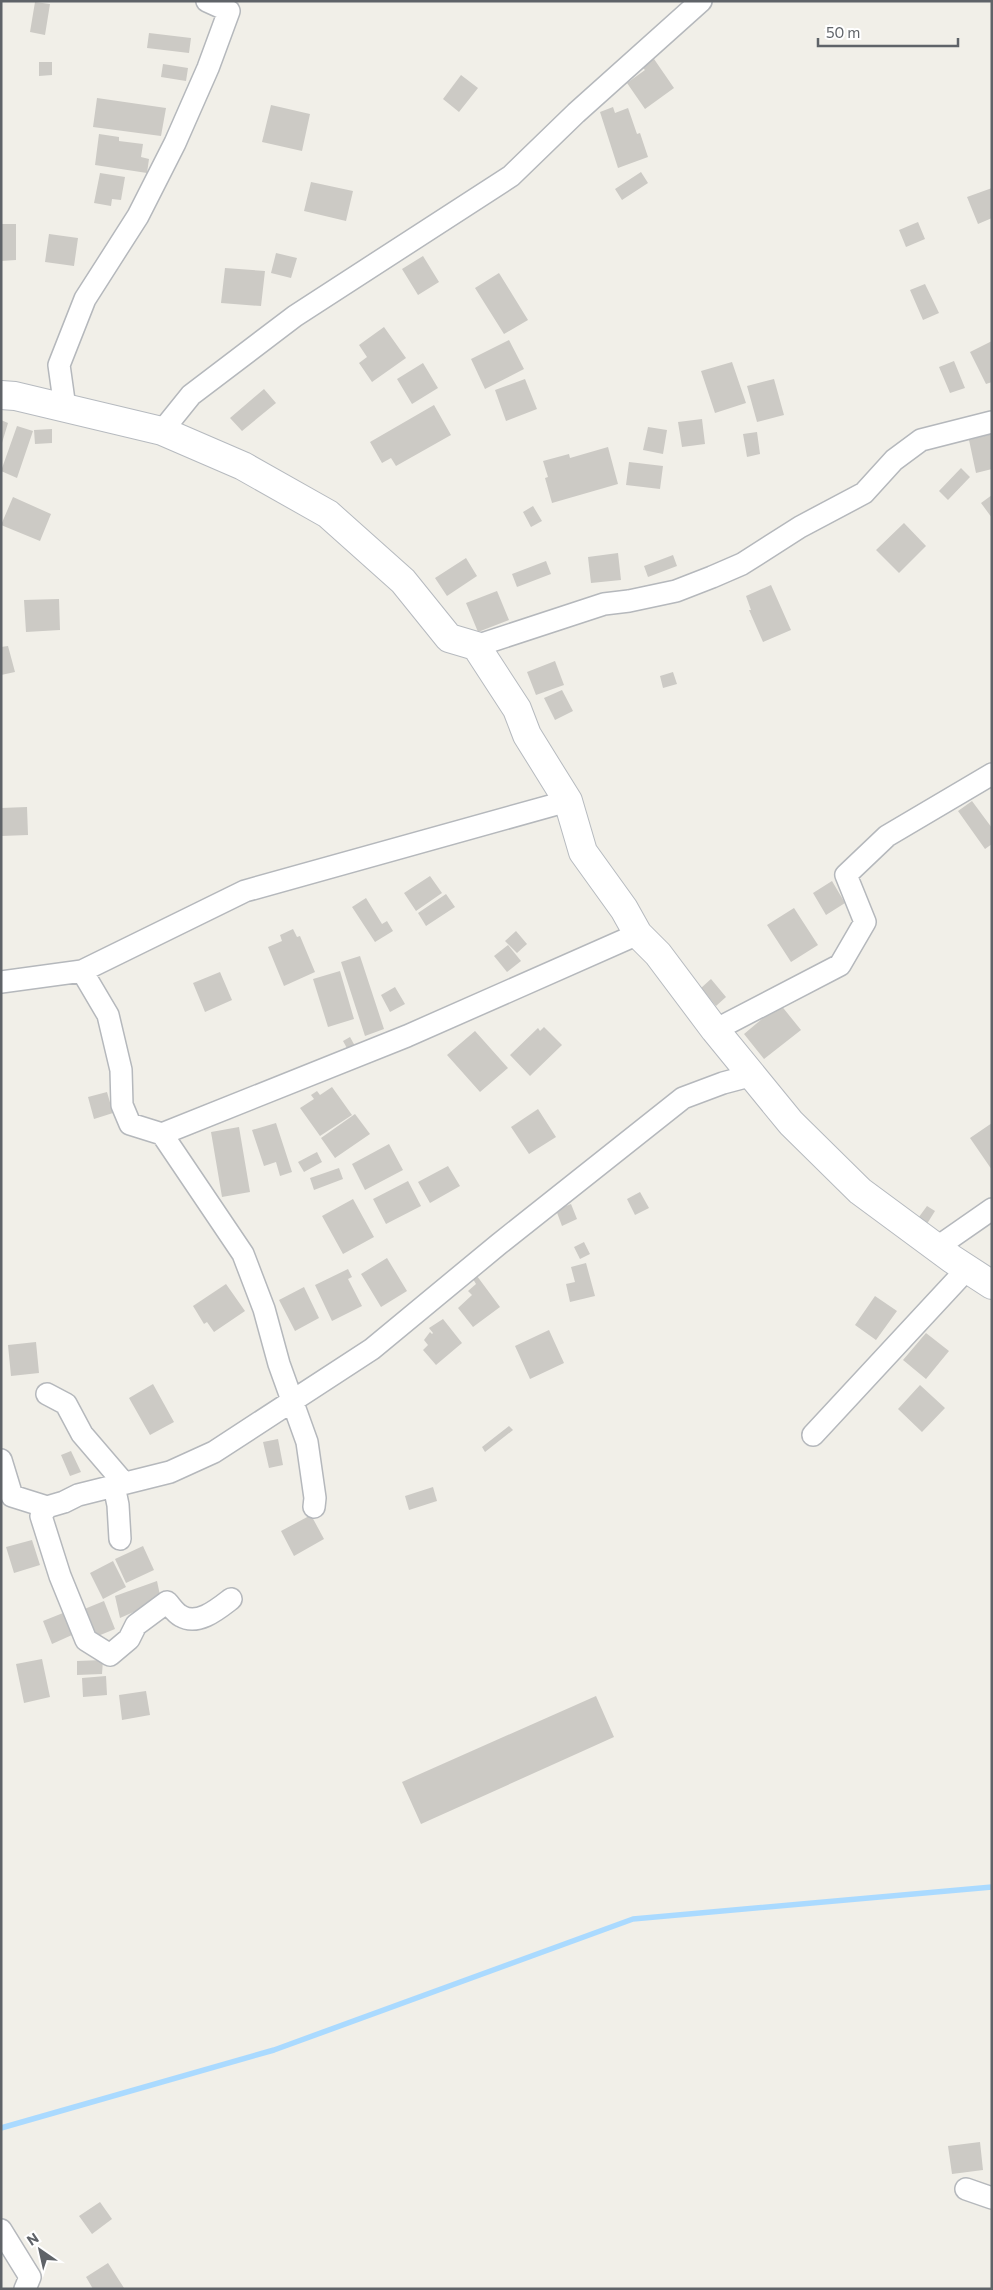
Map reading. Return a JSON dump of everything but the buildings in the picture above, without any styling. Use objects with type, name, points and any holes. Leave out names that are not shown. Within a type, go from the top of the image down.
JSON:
[{"type":"street","points":[[65,408],[59,365],[85,300],[138,216],[175,143],[208,68],[230,6],[207,1]]},
{"type":"street","points":[[162,430],[191,395],[295,316],[511,176],[576,113],[701,1]]},
{"type":"street","points":[[1,395],[15,396],[162,430],[243,466],[328,514],[403,581],[449,638],[476,646],[588,609],[676,591],[742,564],[800,527],[864,493],[894,460],[921,440],[992,422]]},
{"type":"street","points":[[476,646],[517,709],[527,735],[568,801],[583,852],[624,909],[638,934],[658,954],[715,1030],[791,1123],[860,1191],[936,1248],[992,1286]]},
{"type":"street","points":[[715,1030],[840,964],[865,922],[846,875],[887,836],[992,774]]},
{"type":"street","points":[[1,982],[82,971],[244,891],[568,801]]},
{"type":"street","points":[[162,1134],[407,1036],[638,934]]},
{"type":"street","points":[[82,971],[108,1015],[121,1070],[122,1105],[130,1124],[162,1134],[243,1254],[264,1309],[291,1401],[307,1442],[316,1498],[314,1507]]},
{"type":"street","points":[[1,1460],[12,1496],[47,1507],[78,1495],[170,1472],[214,1452],[372,1349],[499,1244],[683,1098],[723,1083],[753,1075]]},
{"type":"street","points":[[936,1248],[992,1209]]},
{"type":"street","points":[[813,1436],[967,1269]]},
{"type":"street","points":[[47,1394],[66,1404],[82,1434],[119,1485],[120,1539]]},
{"type":"street","points":[[47,1507],[41,1516],[44,1529],[60,1576],[86,1640],[110,1654],[129,1639],[136,1625],[167,1602],[180,1616],[191,1620],[214,1612],[231,1599]]},
{"type":"street","points":[[966,2189],[992,2198]]},
{"type":"street","points":[[1,2230],[30,2277],[25,2289]]},
{"type":"waterway","points":[[1,2128],[274,2050],[633,1919],[992,1887]]}]
